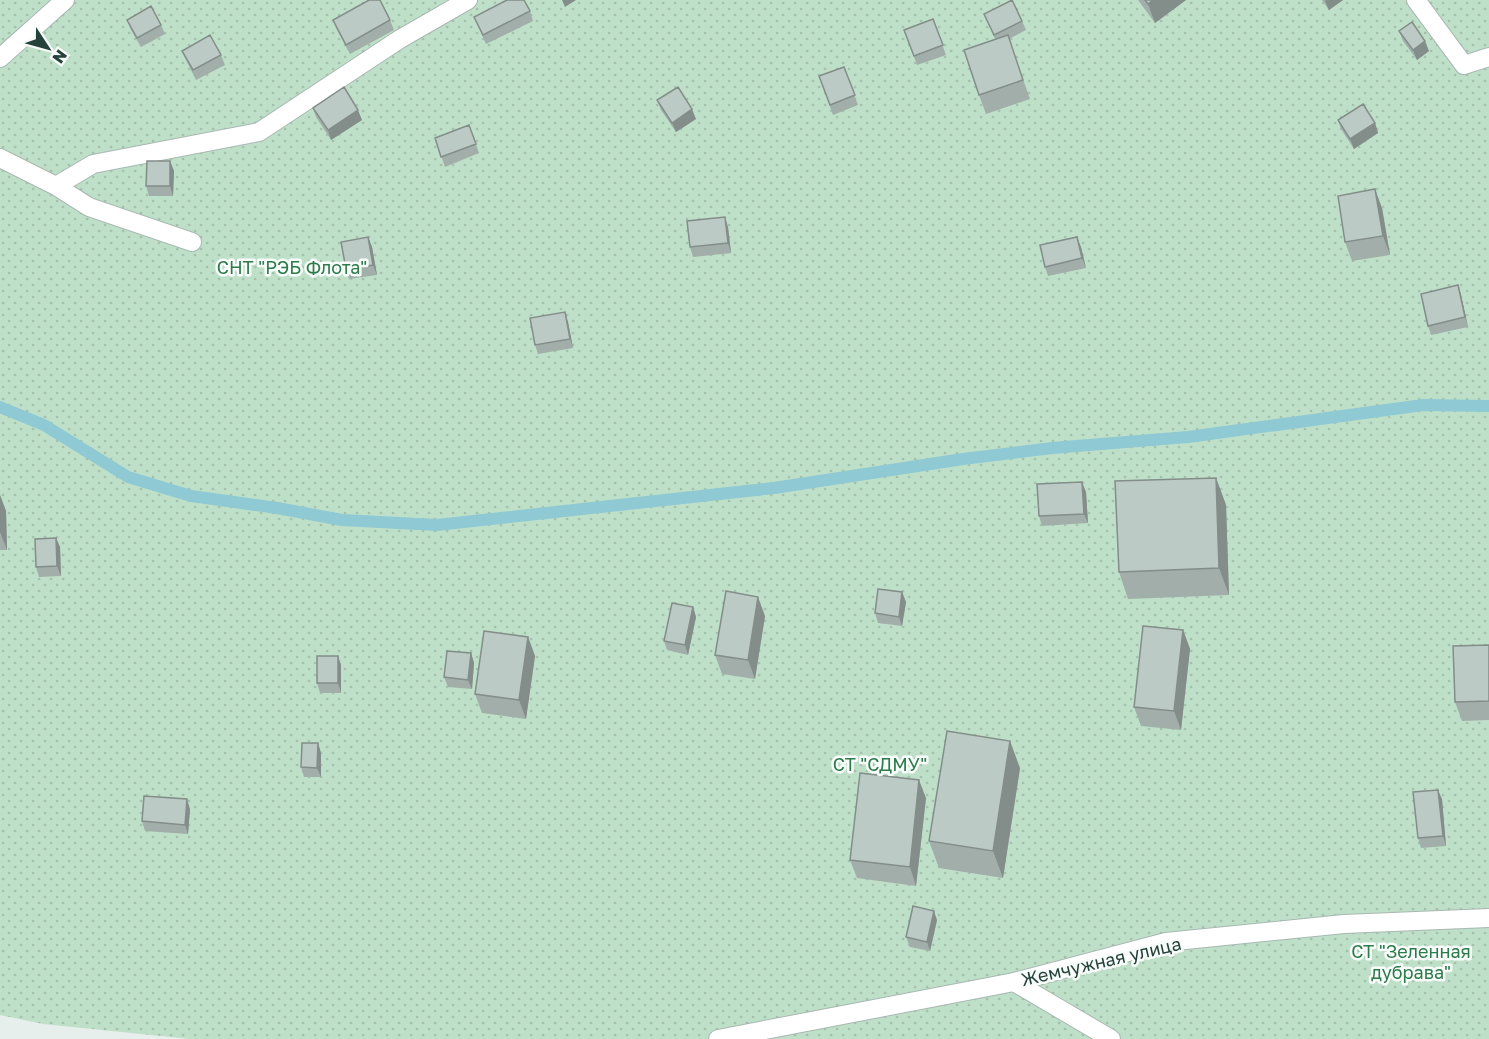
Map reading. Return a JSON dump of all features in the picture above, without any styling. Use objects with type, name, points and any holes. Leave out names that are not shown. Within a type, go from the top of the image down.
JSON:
[{"type":"street","points":[[0,58],[65,0]]},
{"type":"street","points":[[56,186],[93,164],[259,132],[400,39],[468,0]]},
{"type":"street","points":[[1416,0],[1464,64],[1489,57]]},
{"type":"street","points":[[0,158],[56,186],[89,207],[192,242]]},
{"type":"street","name":"Жемчужная улица","points":[[718,1039],[1014,982],[1166,942],[1344,924],[1489,918]]},
{"type":"street","points":[[1014,982],[1111,1039]]},
{"type":"green space","points":[[0,0],[1489,0],[1489,1039],[190,1039],[43,1024],[0,1015]]},
{"type":"building","points":[[369,0],[380,0],[390,20],[346,45],[333,20]]},
{"type":"building","points":[[507,0],[524,0],[530,11],[483,35],[474,17]]},
{"type":"building","points":[[1012,0],[1022,21],[994,35],[984,14]]},
{"type":"building","points":[[151,6],[161,25],[137,38],[127,20]]},
{"type":"building","points":[[933,19],[943,45],[914,56],[904,30]]},
{"type":"building","points":[[1412,22],[1425,41],[1413,50],[1399,31]]},
{"type":"building","points":[[210,35],[221,55],[193,70],[182,51]]},
{"type":"building","points":[[1008,35],[1023,80],[979,95],[964,50]]},
{"type":"building","points":[[844,67],[855,95],[830,105],[819,76]]},
{"type":"building","points":[[344,87],[358,110],[328,130],[313,108]]},
{"type":"building","points":[[678,87],[692,109],[672,123],[657,100]]},
{"type":"building","points":[[1363,104],[1375,123],[1350,139],[1338,120]]},
{"type":"building","points":[[469,125],[476,144],[441,157],[435,138]]},
{"type":"building","points":[[147,161],[170,161],[170,186],[146,186]]},
{"type":"building","points":[[1375,189],[1383,236],[1345,242],[1338,196]]},
{"type":"building","points":[[725,217],[728,243],[690,247],[687,221]]},
{"type":"building","points":[[368,237],[373,265],[346,269],[341,242]]},
{"type":"building","points":[[1077,237],[1082,258],[1045,267],[1040,245]]},
{"type":"building","points":[[1458,285],[1465,317],[1428,326],[1421,294]]},
{"type":"building","points":[[565,312],[570,339],[535,345],[530,318]]},
{"type":"building","points":[[1216,478],[1219,568],[1119,572],[1115,481]]},
{"type":"building","points":[[1082,482],[1084,514],[1039,516],[1037,484]]},
{"type":"building","points":[[56,538],[57,566],[36,567],[35,539]]},
{"type":"building","points":[[878,589],[902,592],[899,617],[875,613]]},
{"type":"building","points":[[726,591],[758,597],[748,660],[715,655]]},
{"type":"building","points":[[672,603],[693,607],[685,645],[664,641]]},
{"type":"building","points":[[1143,626],[1183,630],[1174,711],[1134,707]]},
{"type":"building","points":[[484,631],[528,637],[519,700],[475,694]]},
{"type":"building","points":[[1489,645],[1489,701],[1455,702],[1453,646]]},
{"type":"building","points":[[447,651],[471,653],[468,680],[444,677]]},
{"type":"building","points":[[317,656],[338,656],[338,683],[317,683]]},
{"type":"building","points":[[947,731],[1010,741],[993,851],[929,841]]},
{"type":"building","points":[[302,743],[318,743],[317,768],[301,767]]},
{"type":"building","points":[[860,773],[919,780],[910,867],[850,860]]},
{"type":"building","points":[[1438,790],[1443,836],[1418,838],[1413,792]]},
{"type":"building","points":[[144,796],[187,799],[185,825],[142,821]]},
{"type":"building","points":[[913,906],[934,911],[927,942],[906,937]]},
{"type":"waterway","points":[[0,407],[44,425],[128,477],[191,496],[342,520],[437,525],[774,488],[963,459],[1052,448],[1188,437],[1423,405],[1489,406]]},
{"type":"park label","name":"СНТ \"РЭБ Флота\"","points":[[292,267]]},
{"type":"park label","name":"СТ \"СДМУ\"","points":[[880,764]]},
{"type":"park label","name":"СТ \"Зеленная дубрава\"","points":[[1411,961]]}]
